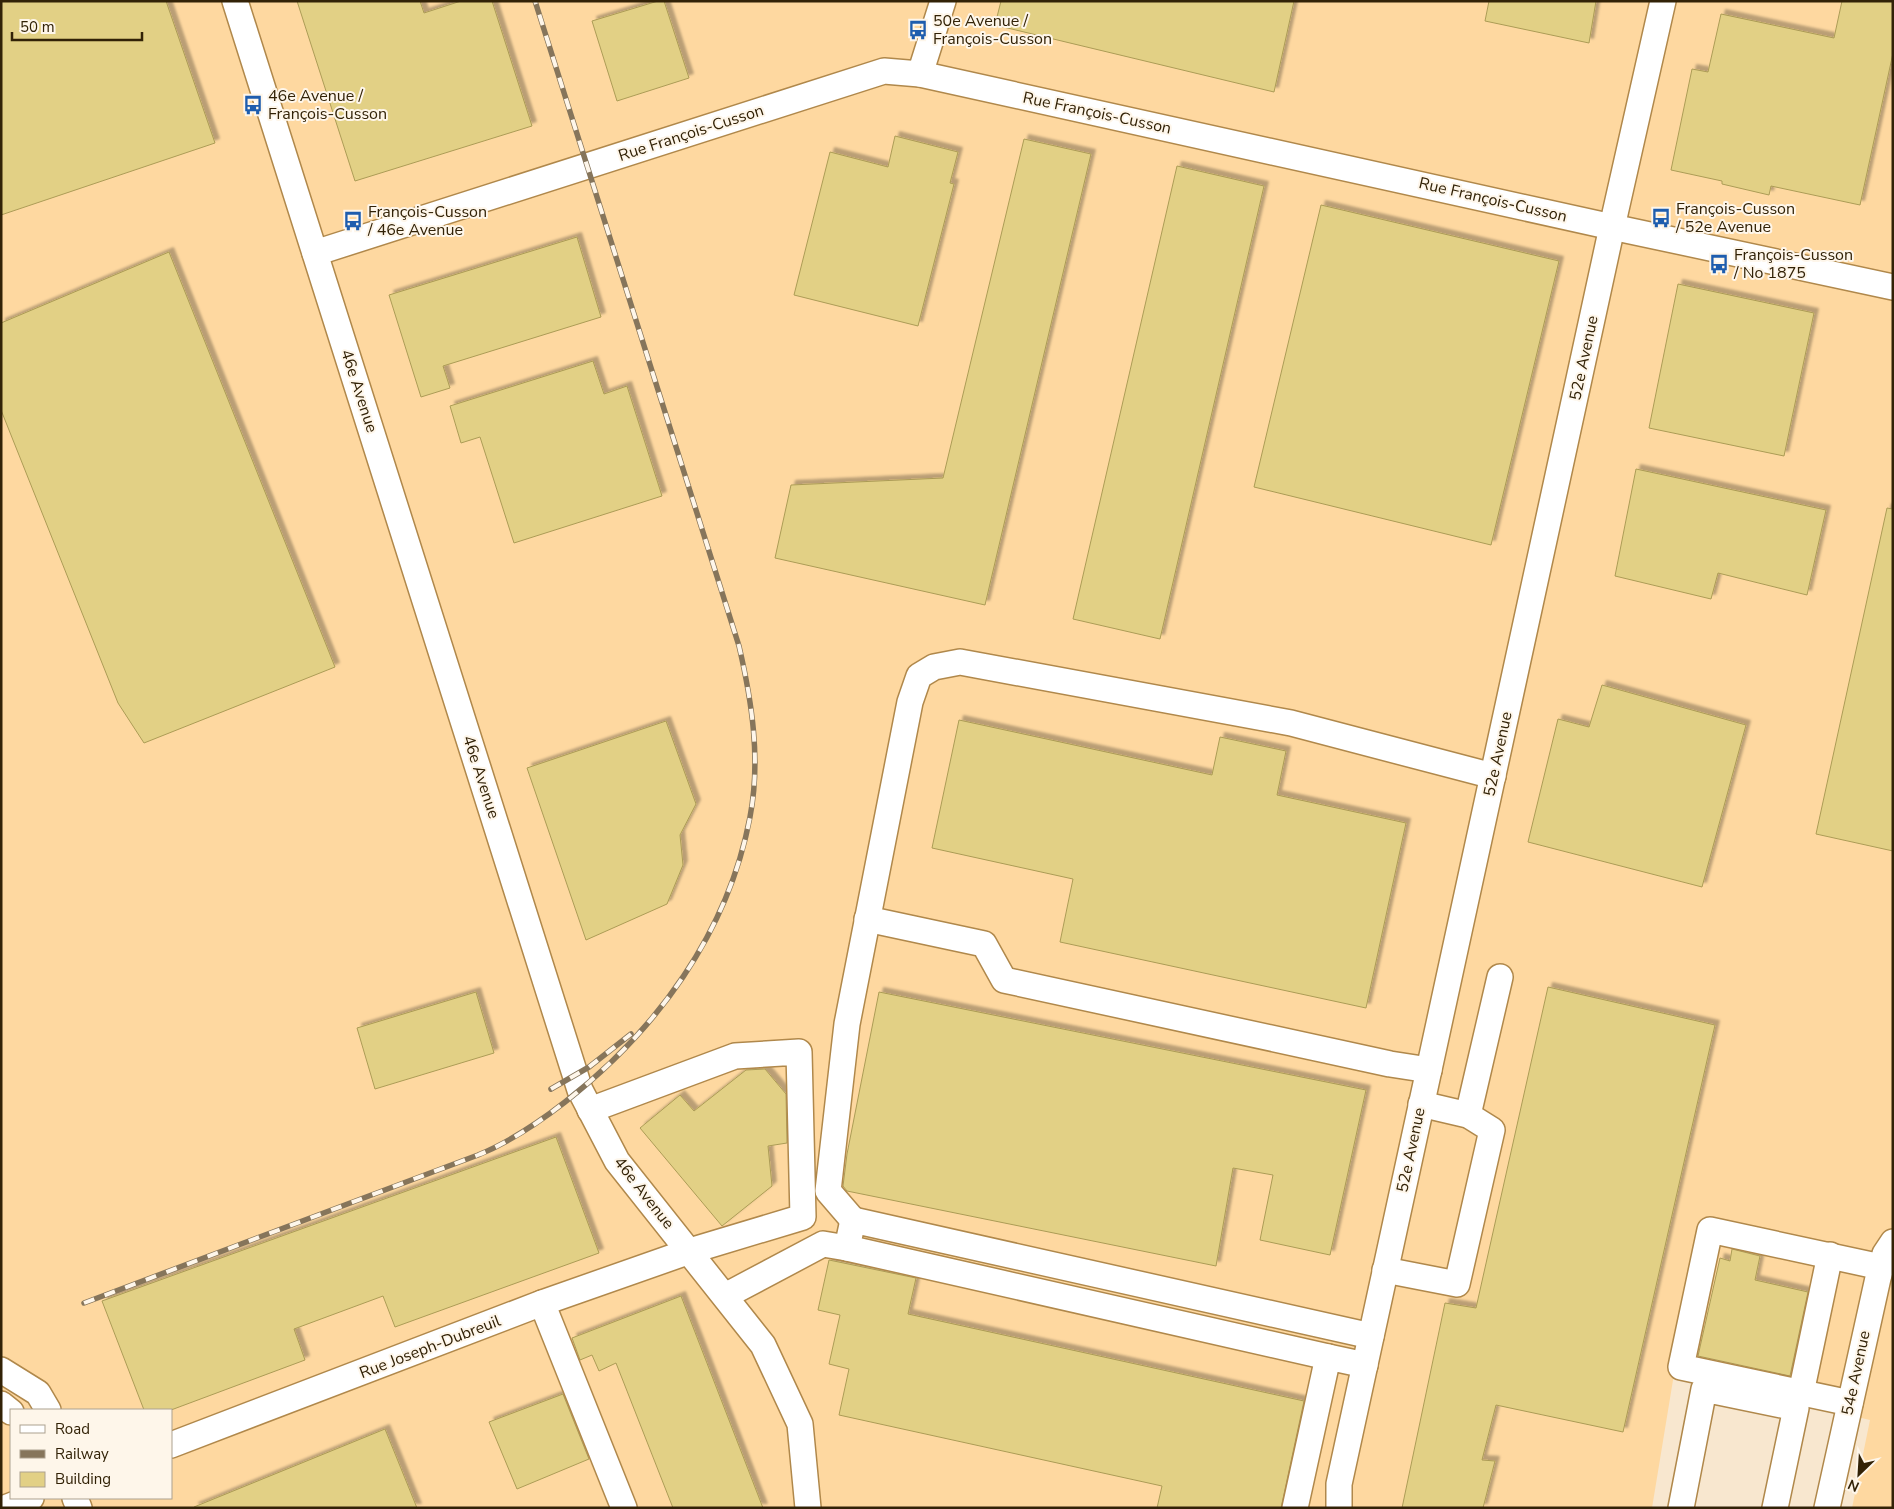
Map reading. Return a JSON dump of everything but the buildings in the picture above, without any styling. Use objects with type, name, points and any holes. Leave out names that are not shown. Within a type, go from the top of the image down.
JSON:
[{"type":"street","name":"46e Avenue","points":[[235,1],[580,1090],[617,1161],[763,1345],[800,1424],[808,1508]]},
{"type":"street","points":[[920,74],[943,1]]},
{"type":"street","name":"52e Avenue","points":[[1339,1508],[1339,1484],[1385,1270],[1663,1]]},
{"type":"street","name":"Rue François-Cusson","points":[[316,252],[884,71],[920,74],[1893,287]]},
{"type":"street","points":[[1371,1336],[853,1220],[828,1191],[847,1024],[910,702],[918,676],[934,667],[960,662],[1291,723],[1493,776]]},
{"type":"street","points":[[867,918],[984,944],[1004,980],[1429,1070]]},
{"type":"street","points":[[1468,1115],[1500,977]]},
{"type":"street","name":"Rue Joseph-Dubreuil","points":[[172,1445],[542,1303],[690,1251],[803,1217],[799,1052],[735,1056],[590,1110]]},
{"type":"street","points":[[1385,1270],[1457,1284],[1492,1130],[1468,1115],[1421,1104]]},
{"type":"street","points":[[847,1248],[853,1220]]},
{"type":"street","points":[[1850,1403],[1681,1367],[1710,1230],[1881,1267]]},
{"type":"street","points":[[912,1263],[918,1234]]},
{"type":"street","name":"54e Avenue","points":[[1827,1508],[1881,1267],[1885,1254],[1893,1242]]},
{"type":"street","points":[[725,1296],[823,1244],[1365,1365]]},
{"type":"street","points":[[1801,1392],[1830,1255]]},
{"type":"street","points":[[1014,1286],[1021,1258]]},
{"type":"street","points":[[1098,1305],[1103,1276]]},
{"type":"street","points":[[1181,1324],[1186,1295]]},
{"type":"street","points":[[542,1303],[624,1508]]},
{"type":"street","points":[[1280,1346],[1286,1317]]},
{"type":"street","points":[[1295,1508],[1328,1357]]},
{"type":"street","points":[[1,1370],[38,1394],[47,1409]]},
{"type":"street","points":[[1681,1508],[1704,1389],[1796,1408],[1775,1508]]},
{"type":"street","points":[[5,1508],[28,1499]]},
{"type":"shaded area","points":[[1,1],[1893,1],[1893,1508],[1852,1508],[1870,1420],[1674,1374],[1652,1508],[1,1508]]},
{"type":"railway","points":[[84,1303],[478,1155],[534,1125],[598,1074],[629,1044],[658,1011],[706,939],[725,900],[739,860],[750,817],[755,774],[754,731],[748,688],[739,646],[535,1]]},
{"type":"railway","points":[[551,1089],[589,1067],[631,1034]]},
{"type":"place","name":"50e Avenue / François-Cusson","points":[[918,30]]},
{"type":"place","name":"46e Avenue / François-Cusson","points":[[253,105]]},
{"type":"place","name":"François-Cusson / 52e Avenue","points":[[1661,218]]},
{"type":"place","name":"François-Cusson / 46e Avenue","points":[[353,221]]},
{"type":"place","name":"François-Cusson / No 1875","points":[[1719,264]]}]
